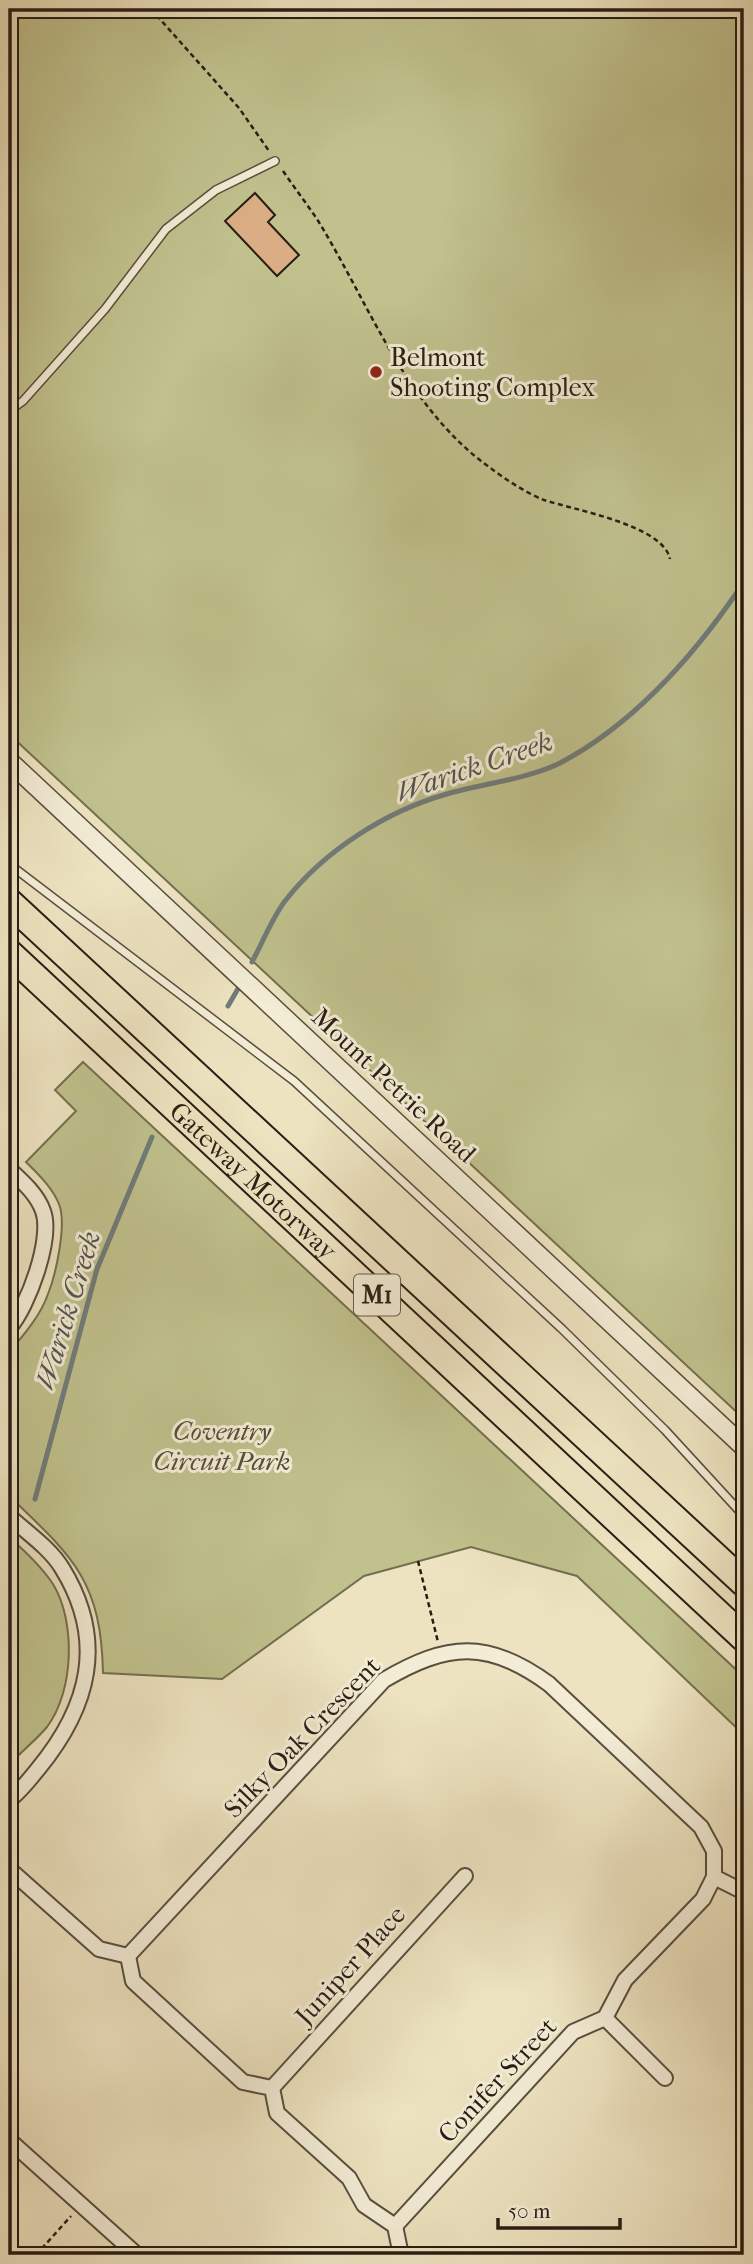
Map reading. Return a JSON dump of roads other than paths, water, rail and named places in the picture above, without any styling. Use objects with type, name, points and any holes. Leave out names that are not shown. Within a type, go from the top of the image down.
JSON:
[{"type":"highway","name":"Gateway Motorway","points":[[9,902],[744,1583]]},
{"type":"highway","name":"Gateway Motorway","points":[[9,953],[744,1638]]},
{"type":"street","name":"Mount Petrie Road","points":[[9,761],[744,1447]]},
{"type":"street","points":[[9,1169],[30,1189],[43,1210],[46,1227],[28,1299],[9,1328]]},
{"type":"street","points":[[9,1516],[61,1565],[75,1592],[85,1623],[87,1656],[84,1691],[71,1722],[52,1752],[9,1800]]},
{"type":"street","name":"Silky Oak Crescent","points":[[128,1956],[383,1680],[419,1659],[441,1652],[496,1656],[524,1665],[549,1684],[701,1827],[714,1851],[714,1877]]},
{"type":"street","points":[[9,1869],[99,1949],[128,1956],[133,1981],[243,2082],[272,2088],[277,2113],[349,2178],[364,2205],[396,2226],[401,2255]]},
{"type":"street","name":"Juniper Place","points":[[272,2088],[465,1876]]},
{"type":"street","points":[[664,2078],[605,2018],[625,1980],[703,1899],[714,1877],[744,1892]]},
{"type":"street","name":"Conifer Street","points":[[396,2226],[573,2032],[605,2018]]},
{"type":"street","points":[[9,2140],[137,2255]]},
{"type":"lane","points":[[9,411],[23,401],[106,309],[166,229],[216,190],[275,161]]},
{"type":"lane","points":[[9,863],[312,1097],[608,1373],[744,1516]]},
{"type":"waterway","name":"Warick Creek","points":[[252,962],[285,901],[337,850],[379,822],[424,801],[547,769],[588,747],[614,728],[663,684],[706,634],[744,582]]},
{"type":"waterway","name":"Warick Creek","points":[[228,1006],[239,987]]},
{"type":"waterway","name":"Warick Creek","points":[[35,1499],[97,1269],[152,1137]]},
{"type":"waterway","name":"Warick Creek","points":[[9,1589],[13,1566]]},
{"type":"place","name":"Belmont Shooting Complex","points":[[376,372]]},
{"type":"park label","name":"Coventry Circuit Park","points":[[222,1446]]}]
